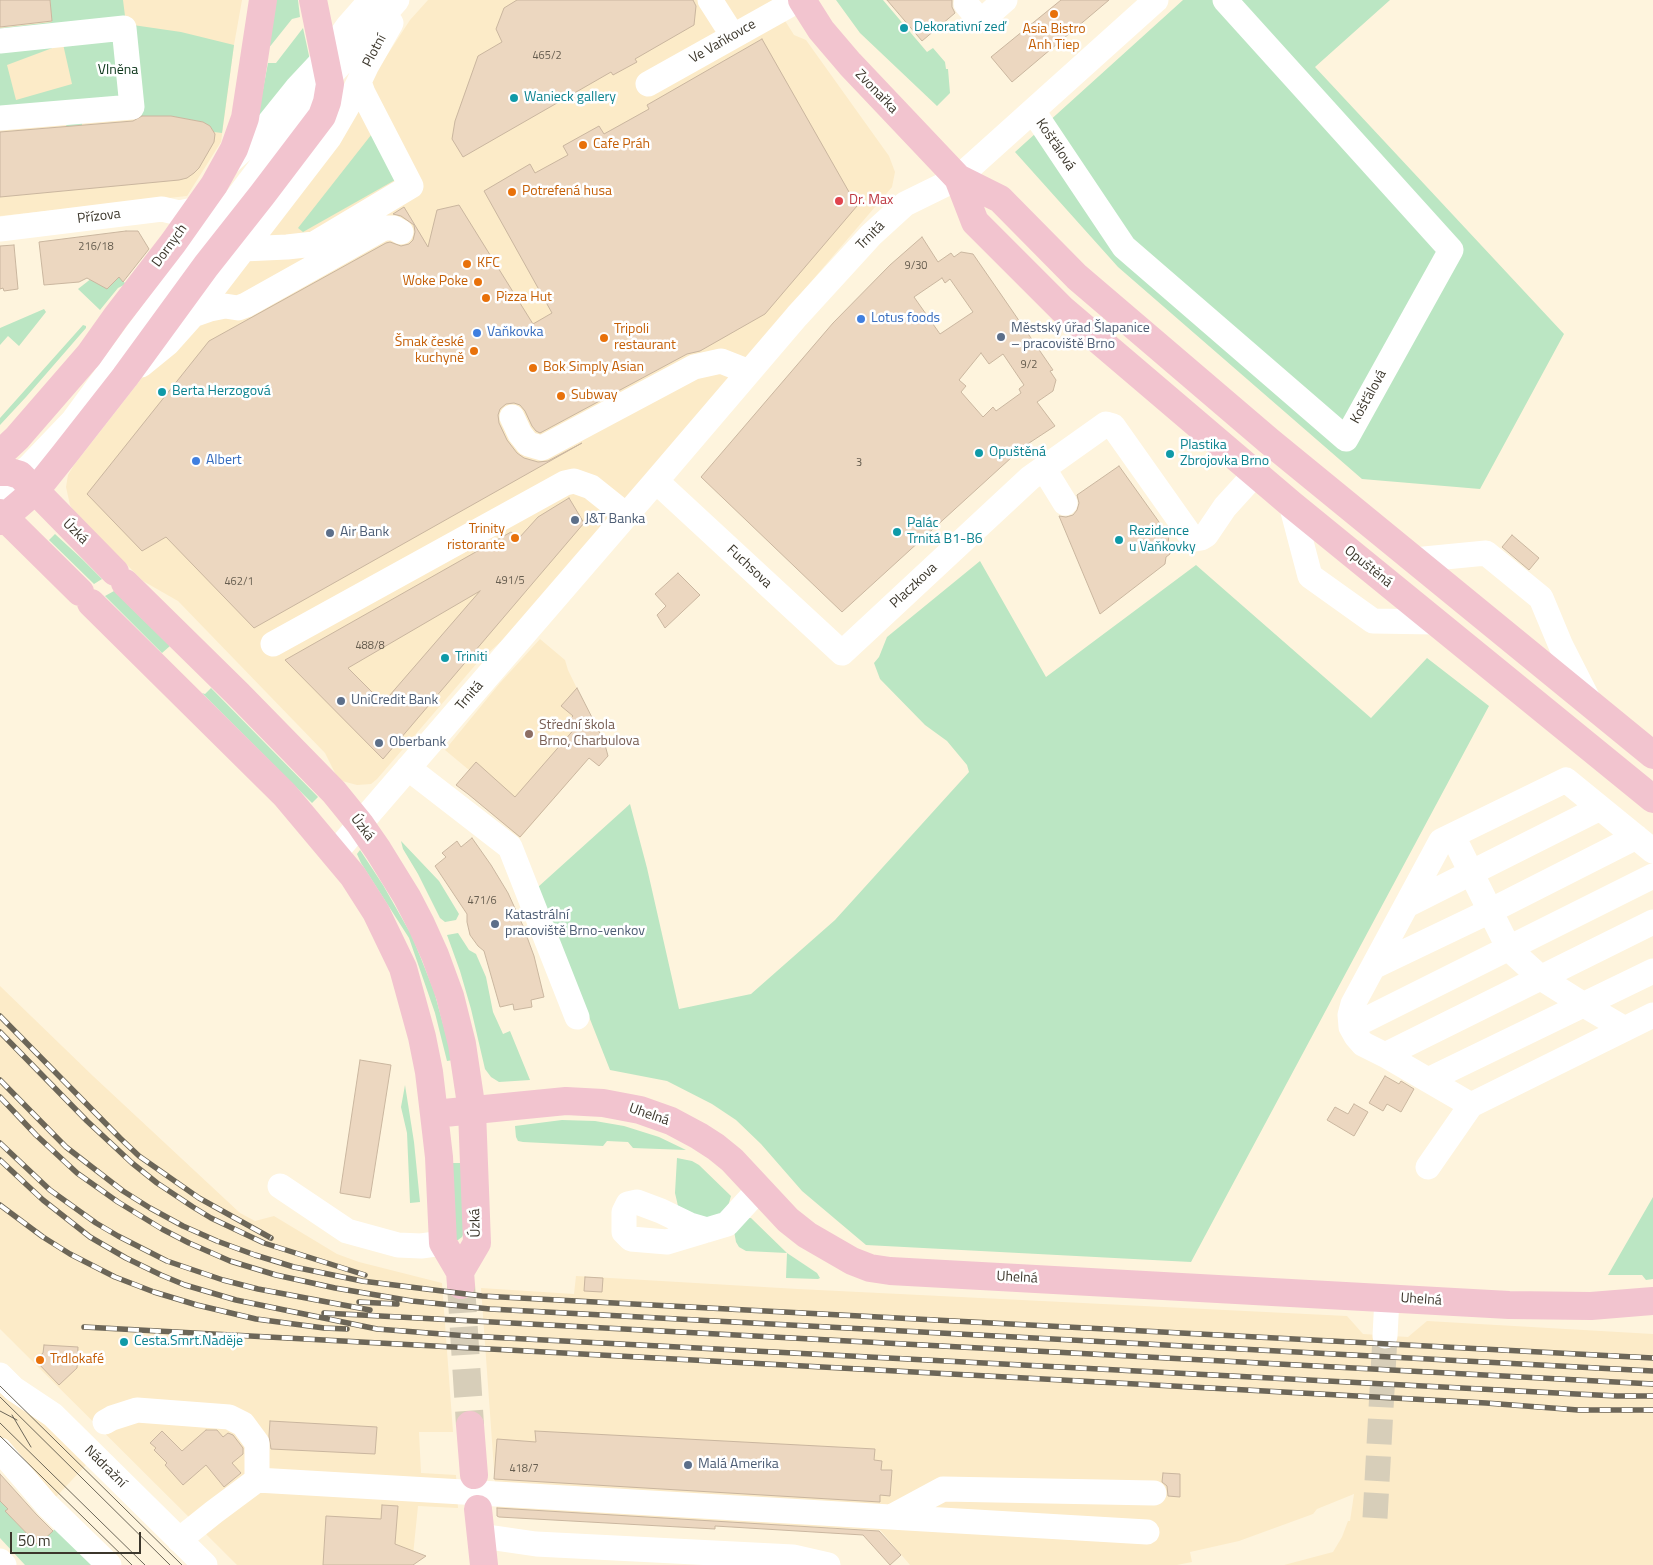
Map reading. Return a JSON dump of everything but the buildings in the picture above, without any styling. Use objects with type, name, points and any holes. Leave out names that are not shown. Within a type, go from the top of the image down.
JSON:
[{"type":"main road","name":"Dornych","points":[[1,517],[18,438],[89,355],[116,316],[198,209],[226,165],[245,118],[263,0]]},
{"type":"main road","name":"Dornych","points":[[9,476],[121,382],[206,266],[322,116],[329,91],[313,0]]},
{"type":"main road","name":"Zvonařka","points":[[802,0],[825,34],[850,64],[958,178]]},
{"type":"main road","name":"Opuštěná","points":[[958,178],[975,222],[1062,309],[1290,504],[1653,799]]},
{"type":"main road","points":[[958,178],[1000,199],[1077,277],[1269,441],[1653,755]]},
{"type":"main road","name":"Úzká","points":[[1,517],[86,597],[284,795],[335,853],[353,876],[376,912],[403,968],[417,1012],[428,1061],[439,1157],[443,1243],[460,1279],[478,1243],[472,1111],[462,1044],[450,996],[435,955],[407,898],[378,850],[334,792],[120,578],[9,476]]},
{"type":"main road","name":"Uhelná","points":[[434,1114],[566,1101],[603,1103],[640,1110],[671,1122],[699,1136],[732,1160],[788,1220],[807,1235],[852,1261],[870,1268],[890,1271],[1509,1305],[1591,1306],[1653,1301]]},
{"type":"main road","points":[[466,1484],[470,1425]]},
{"type":"main road","points":[[484,1565],[481,1536],[487,1502]]},
{"type":"street","points":[[325,69],[348,26],[371,0]]},
{"type":"street","points":[[9,476],[73,421],[225,214],[325,69],[384,0]]},
{"type":"street","points":[[226,165],[260,134],[297,88],[325,69],[397,0]]},
{"type":"street","name":"Plotní","points":[[347,107],[385,33],[396,16],[411,0]]},
{"type":"street","points":[[710,0],[733,36]]},
{"type":"street","name":"Ve Vaňkovce","points":[[648,84],[798,0]]},
{"type":"street","points":[[966,4],[977,17],[982,18],[1005,0]]},
{"type":"street","name":"Trnitá","points":[[335,853],[656,482],[796,316],[871,235],[905,204],[958,178],[1156,0]]},
{"type":"street","name":"Košťálová","points":[[1033,111],[1124,247],[1346,439],[1451,250],[1224,0]]},
{"type":"street","points":[[0,41],[124,28],[132,107],[0,118]]},
{"type":"street","points":[[243,249],[287,248],[314,244],[411,186],[359,82]]},
{"type":"street","points":[[322,116],[341,111],[347,107]]},
{"type":"street","name":"Dornych","points":[[121,382],[168,343],[193,315],[329,138],[347,107]]},
{"type":"street","name":"Přízova","points":[[0,229],[162,209],[179,213],[198,209]]},
{"type":"street","points":[[193,315],[225,306],[238,308],[246,305],[380,230],[394,228],[401,232]]},
{"type":"street","points":[[220,279],[220,290],[225,306]]},
{"type":"street","points":[[512,417],[520,434],[528,444],[542,448],[694,367],[721,360],[749,372]]},
{"type":"street","name":"Placzkova","points":[[842,653],[1037,473],[1106,424],[1113,426],[1190,535],[1195,539],[1201,538],[1210,530],[1225,507],[1254,474]]},
{"type":"street","points":[[1037,473],[1065,503]]},
{"type":"street","points":[[273,644],[565,483],[574,481],[591,487],[626,515]]},
{"type":"street","name":"Fuchsova","points":[[656,482],[842,653]]},
{"type":"street","points":[[1290,504],[1310,576],[1373,621],[1435,622]]},
{"type":"street","points":[[1414,560],[1486,553],[1493,558],[1541,598],[1561,646],[1590,703]]},
{"type":"street","points":[[408,768],[510,847],[577,1017]]},
{"type":"street","points":[[1373,967],[1490,911],[1645,844],[1566,780],[1441,841],[1353,1004],[1350,1016],[1351,1027],[1363,1044],[1472,1106]]},
{"type":"street","points":[[1407,906],[1600,808]]},
{"type":"street","points":[[1453,836],[1509,949],[1541,978],[1625,1029]]},
{"type":"street","points":[[1351,1027],[1653,876]]},
{"type":"street","points":[[1385,1055],[1653,922]]},
{"type":"street","points":[[1428,1080],[1653,971]]},
{"type":"street","points":[[1428,1167],[1472,1106],[1653,1015]]},
{"type":"street","points":[[280,1186],[347,1231],[398,1246],[421,1246],[443,1243]]},
{"type":"street","points":[[707,1230],[727,1224],[759,1190]]},
{"type":"street","points":[[1385,1336],[1387,1298]]},
{"type":"street","name":"Nádražní","points":[[0,1375],[14,1389],[53,1415],[205,1565]]},
{"type":"street","points":[[105,1422],[137,1410],[229,1417],[243,1424],[257,1444],[257,1480]]},
{"type":"street","points":[[0,1450],[47,1505],[109,1565]]},
{"type":"street","points":[[179,1540],[257,1480],[466,1484],[487,1502],[891,1518],[1147,1532]]},
{"type":"street","points":[[891,1518],[943,1489],[1154,1493]]},
{"type":"street","points":[[481,1536],[537,1555],[793,1557],[828,1565]]},
{"type":"street","points":[[0,1561],[4,1565]]},
{"type":"shaded area","points":[[0,0],[242,0],[221,142],[187,196],[0,216]]},
{"type":"shaded area","points":[[428,0],[772,0],[794,35],[806,40],[889,156],[895,172],[892,187],[514,630],[478,662],[377,779],[371,784],[357,785],[342,781],[336,775],[325,753],[178,601],[143,581],[75,513],[70,505],[66,487],[68,475],[74,465],[223,274],[378,69],[410,20]]},
{"type":"shaded area","name":"Střední škola Brno, Charbulova","points":[[540,639],[565,660],[608,756],[599,766],[589,758],[520,838],[456,785],[469,770],[445,750],[500,683]]},
{"type":"shaded area","points":[[0,986],[240,1213],[255,1221],[274,1216],[337,1254],[359,1262],[442,1283],[453,1432],[419,1432],[421,1473],[456,1475],[458,1508],[418,1506],[412,1565],[237,1565],[0,1329]]},
{"type":"shaded area","points":[[576,1276],[1347,1316],[1363,1334],[1408,1337],[1427,1321],[1653,1334],[1653,1565],[1284,1565],[1333,1552],[1342,1537],[1348,1521],[1350,1521],[1354,1494],[1317,1509],[1313,1514],[1239,1541],[1190,1552],[1192,1562],[1177,1565],[910,1565],[879,1530],[497,1511],[481,1288],[574,1294]]},
{"type":"shaded area","points":[[0,1381],[86,1465],[56,1497],[0,1442]]},
{"type":"green space","name":"Vlněna","points":[[50,0],[123,0],[126,24],[181,32],[234,45],[222,133],[214,132],[210,126],[203,122],[171,116],[145,116],[82,123],[82,130],[68,140],[66,123],[0,129],[0,28],[52,22]],"holes":[[[63,44],[72,84],[16,100],[7,65]]]},
{"type":"green space","points":[[276,0],[298,0],[300,17],[292,19],[268,49]]},
{"type":"green space","points":[[836,0],[883,0],[927,52],[933,48],[945,62],[946,69],[948,69],[950,93],[937,106],[860,33]]},
{"type":"green space","points":[[1183,0],[1390,0],[1315,67],[1564,334],[1480,489],[1362,479],[1118,267],[1015,152]]},
{"type":"green space","points":[[303,28],[311,65],[256,126],[268,63],[276,63]]},
{"type":"green space","points":[[375,130],[395,180],[303,232],[298,228]]},
{"type":"green space","points":[[119,277],[126,284],[118,288],[100,310],[78,289],[92,278],[107,288]]},
{"type":"green space","points":[[44,309],[46,312],[19,346],[8,336],[0,345],[0,328]]},
{"type":"green space","points":[[83,325],[86,328],[0,425],[0,418]]},
{"type":"green space","points":[[55,534],[102,579],[94,584],[49,540]]},
{"type":"green space","points":[[980,561],[1046,677],[1196,565],[1371,718],[1427,658],[1489,706],[1191,1262],[866,1245],[802,1191],[761,1144],[736,1120],[712,1104],[667,1081],[610,1070],[538,887],[630,804],[647,868],[679,1009],[751,994],[835,920],[969,772],[967,765],[947,741],[925,725],[880,679],[874,663],[879,657],[887,637]]},
{"type":"green space","points":[[114,591],[170,646],[162,653],[105,596]]},
{"type":"green space","points":[[211,688],[318,797],[312,803],[202,693],[205,694]]},
{"type":"green space","points":[[401,841],[439,881],[459,914],[456,920],[445,922],[440,918],[403,849]]},
{"type":"green space","points":[[360,850],[383,885],[412,936],[434,991],[453,1060],[447,1061],[435,1013],[409,938],[361,863],[357,854]]},
{"type":"green space","points":[[458,933],[469,950],[476,954],[486,977],[493,1012],[503,1034],[510,1031],[530,1080],[499,1082],[491,1077],[485,1069],[471,1009],[447,935]]},
{"type":"green space","points":[[405,1085],[414,1142],[420,1202],[410,1203],[407,1133],[401,1107]]},
{"type":"green space","points":[[562,1120],[595,1121],[624,1126],[659,1137],[686,1150],[633,1148],[628,1142],[607,1141],[603,1146],[523,1142],[518,1141],[516,1137],[515,1126]]},
{"type":"green space","points":[[677,1158],[692,1161],[699,1165],[731,1196],[727,1210],[708,1221],[678,1206],[675,1193]]},
{"type":"green space","points":[[450,1163],[466,1163],[466,1229],[458,1240],[456,1240]]},
{"type":"green space","points":[[1653,1197],[1653,1279],[1646,1280],[1642,1275],[1608,1275]]},
{"type":"green space","points":[[747,1218],[751,1218],[787,1253],[746,1251],[739,1247],[734,1231]]},
{"type":"green space","points":[[787,1253],[817,1273],[820,1278],[786,1278]]},
{"type":"green space","points":[[0,1501],[8,1509],[6,1512],[38,1545],[56,1528],[93,1565],[25,1565],[0,1538]]},
{"type":"tunnel","points":[[461,1285],[470,1425]]},
{"type":"tunnel","points":[[1375,1518],[1385,1336]]},
{"type":"tram line","points":[[0,1386],[182,1565]]},
{"type":"tram line","points":[[0,1397],[170,1565]]},
{"type":"tram line","points":[[0,1411],[17,1420]]},
{"type":"tram line","points":[[12,1415],[31,1447]]},
{"type":"tram line","points":[[0,1423],[145,1565]]},
{"type":"tram line","points":[[0,1436],[132,1565]]},
{"type":"railway","points":[[0,1016],[139,1156],[199,1198],[271,1238]]},
{"type":"railway","points":[[0,1032],[87,1121],[132,1163],[157,1183],[193,1207],[211,1218],[264,1243],[365,1275]]},
{"type":"railway","points":[[0,1080],[66,1147],[123,1191],[150,1208],[183,1226],[255,1255],[294,1267],[362,1281],[482,1296],[1653,1358]]},
{"type":"railway","points":[[0,1097],[36,1135],[77,1173],[118,1202],[189,1243],[230,1261],[276,1275],[335,1288],[412,1301],[490,1309],[1653,1371]]},
{"type":"railway","points":[[0,1143],[50,1190],[96,1223],[167,1261],[223,1280],[258,1289],[370,1310]]},
{"type":"railway","points":[[0,1160],[43,1200],[90,1237],[126,1258],[161,1275],[185,1285],[236,1300],[377,1329],[468,1336],[1576,1394],[1653,1396]]},
{"type":"railway","points":[[0,1205],[43,1237],[70,1254],[115,1277],[154,1292],[197,1305],[256,1319],[324,1328],[347,1329]]},
{"type":"railway","points":[[359,1302],[397,1304]]},
{"type":"railway","points":[[324,1313],[1653,1384]]},
{"type":"railway","points":[[84,1327],[1486,1403],[1578,1410],[1653,1410]]},
{"type":"place","name":"Asia Bistro Anh Tiep","points":[[1054,14]]},
{"type":"place","name":"Dekorativní zeď","points":[[904,28]]},
{"type":"place","name":"Wanieck gallery","points":[[514,98]]},
{"type":"place","name":"Cafe Práh","points":[[583,145]]},
{"type":"place","name":"Potrefená husa","points":[[512,192]]},
{"type":"place","name":"Dr. Max","points":[[839,201]]},
{"type":"place","name":"KFC","points":[[467,264]]},
{"type":"place","name":"Woke Poke","points":[[478,282]]},
{"type":"place","name":"Pizza Hut","points":[[486,298]]},
{"type":"place","name":"Lotus foods","points":[[861,319]]},
{"type":"place","name":"Vaňkovka","points":[[477,333]]},
{"type":"place","name":"Městský úřad Šlapanice – pracoviště Brno","points":[[1001,337]]},
{"type":"place","name":"Tripoli restaurant","points":[[604,338]]},
{"type":"place","name":"Šmak české kuchyně","points":[[474,351]]},
{"type":"place","name":"Bok Simply Asian","points":[[533,368]]},
{"type":"place","name":"Berta Herzogová","points":[[162,392]]},
{"type":"place","name":"Subway","points":[[561,396]]},
{"type":"place","name":"Opuštěná","points":[[979,453]]},
{"type":"place","name":"Plastika Zbrojovka Brno","points":[[1170,454]]},
{"type":"place","name":"Albert","points":[[196,461]]},
{"type":"place","name":"J&T Banka","points":[[575,520]]},
{"type":"place","name":"Palác Trnitá B1-B6","points":[[897,532]]},
{"type":"place","name":"Air Bank","points":[[330,533]]},
{"type":"place","name":"Trinity ristorante","points":[[515,538]]},
{"type":"place","name":"Rezidence u Vaňkovky","points":[[1119,540]]},
{"type":"place","name":"Triniti","points":[[445,658]]},
{"type":"place","name":"UniCredit Bank","points":[[341,701]]},
{"type":"place","name":"Střední škola Brno, Charbulova","points":[[529,734]]},
{"type":"place","name":"Oberbank","points":[[379,743]]},
{"type":"place","name":"Katastrální pracoviště Brno-venkov","points":[[495,924]]},
{"type":"place","name":"Cesta.Smrt.Naděje","points":[[124,1342]]},
{"type":"place","name":"Trdlokafé","points":[[40,1360]]},
{"type":"place","name":"Malá Amerika","points":[[688,1465]]}]
